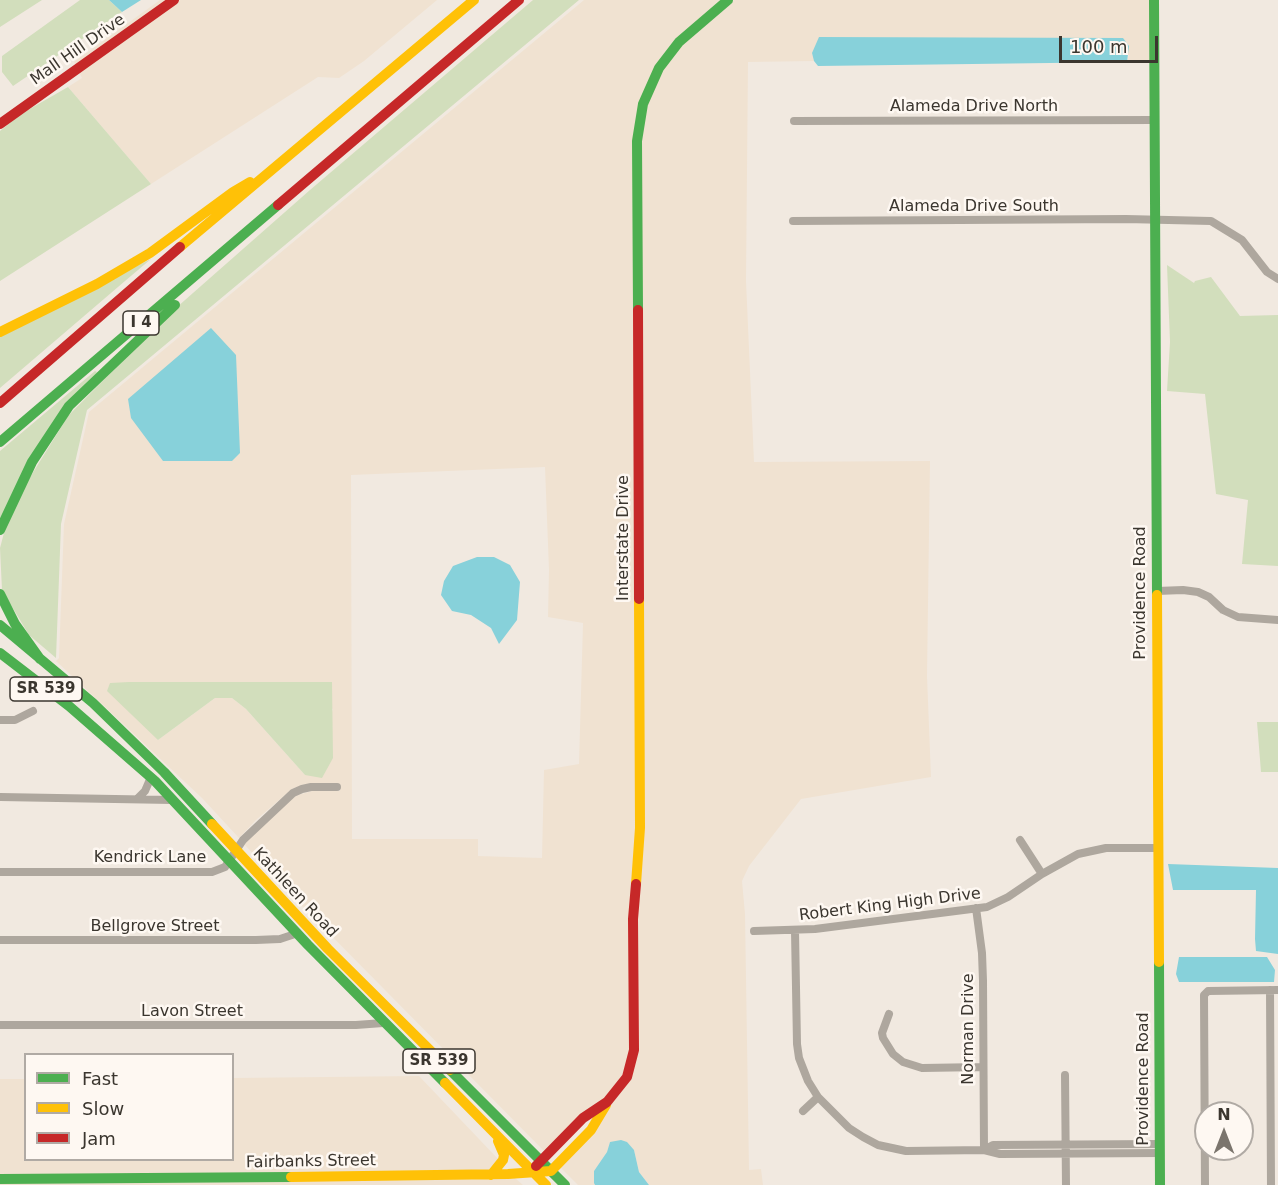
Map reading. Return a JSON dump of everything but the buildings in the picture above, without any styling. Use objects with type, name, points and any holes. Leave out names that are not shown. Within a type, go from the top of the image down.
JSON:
[{"type":"main road","name":"Mall Hill Drive","points":[[0,124],[174,0]]},
{"type":"main road","name":"I 4","points":[[0,403],[136,284],[271,173],[474,0]]},
{"type":"main road","name":"I 4","points":[[0,442],[519,0]]},
{"type":"main road","name":"Interstate Drive","points":[[551,1171],[591,1130],[607,1102],[627,1077],[635,1038],[633,919],[640,828],[637,141],[643,104],[660,68],[679,42],[728,0]]},
{"type":"main road","name":"Providence Road","points":[[1154,0],[1160,1185]]},
{"type":"main road","points":[[0,332],[97,284],[150,253],[242,185],[271,173]]},
{"type":"main road","points":[[0,530],[32,462],[69,406],[282,203]]},
{"type":"main road","points":[[0,594],[5,608],[40,659]]},
{"type":"main road","name":"Kathleen Road","points":[[0,625],[93,703],[155,764],[210,820],[307,927],[565,1185]]},
{"type":"main road","name":"Kathleen Road","points":[[0,653],[69,706],[151,777],[383,1023],[546,1185]]},
{"type":"main road","name":"Interstate Drive","points":[[532,1172],[540,1160],[549,1154],[583,1118],[607,1102]]},
{"type":"main road","points":[[491,1174],[503,1160],[504,1155],[495,1135]]},
{"type":"main road","name":"Fairbanks Street","points":[[0,1179],[491,1174],[551,1171]]},
{"type":"street","name":"Alameda Drive North","points":[[794,121],[1154,120]]},
{"type":"street","name":"Alameda Drive South","points":[[793,221],[1205,220],[1219,224],[1242,240],[1268,272],[1278,279]]},
{"type":"street","points":[[1157,591],[1198,592],[1209,597],[1223,610],[1238,617],[1278,620]]},
{"type":"street","points":[[0,720],[15,720],[33,711]]},
{"type":"street","points":[[138,798],[145,791],[151,777]]},
{"type":"street","name":"Kendrick Lane","points":[[0,872],[212,872],[225,867],[243,840],[293,793],[311,787],[337,787]]},
{"type":"street","points":[[0,797],[174,800]]},
{"type":"street","points":[[1020,840],[1042,874]]},
{"type":"street","name":"Robert King High Drive","points":[[754,931],[795,931],[837,927],[987,907],[1008,897],[1042,874],[1078,854],[1094,850],[1157,848]]},
{"type":"street","name":"Norman Drive","points":[[976,909],[982,953],[984,1150]]},
{"type":"street","name":"Bellgrove Street","points":[[0,940],[280,939],[297,934],[307,927]]},
{"type":"street","points":[[795,931],[797,1044],[802,1068],[818,1096],[849,1128],[878,1144],[906,1151],[984,1150],[1000,1154],[1066,1155],[1160,1148]]},
{"type":"street","points":[[1205,1185],[1204,1001],[1206,992],[1274,990],[1271,1185]]},
{"type":"street","points":[[889,1014],[882,1032],[883,1038],[893,1054],[903,1062],[922,1068],[983,1067]]},
{"type":"street","name":"Lavon Street","points":[[0,1025],[357,1025],[383,1023]]},
{"type":"street","points":[[1065,1075],[1066,1185]]},
{"type":"street","points":[[803,1111],[818,1096]]},
{"type":"street","points":[[984,1150],[993,1145],[1160,1148]]},
{"type":"shaded area","points":[[160,0],[168,0],[76,65],[74,62]]},
{"type":"shaded area","points":[[180,0],[437,0],[364,61],[339,78],[318,77],[151,184],[68,87],[82,78],[79,72]]},
{"type":"shaded area","points":[[584,0],[723,0],[677,39],[640,103],[637,828],[632,1037],[624,1075],[613,1091],[545,1152],[303,907],[244,844],[295,796],[312,791],[340,791],[340,784],[311,783],[292,789],[239,838],[202,798],[56,661],[59,658],[64,524],[89,412]],"holes":[[[545,467],[549,570],[548,617],[583,623],[579,764],[544,770],[542,858],[478,856],[478,839],[352,839],[351,475]],[[129,682],[333,709],[305,775],[246,709],[232,698],[215,698],[158,740]]]},
{"type":"shaded area","points":[[734,0],[1150,0],[1151,62],[1127,62],[1129,55],[812,53],[814,61],[748,62],[746,281],[754,462],[930,461],[927,676],[931,777],[801,799],[749,866],[742,881],[745,914],[749,1170],[761,1169],[763,1185],[649,1185],[639,1172],[634,1150],[610,1142],[607,1152],[594,1171],[595,1185],[578,1185],[559,1166],[630,1080],[637,919],[640,141],[647,105],[662,70],[681,45]]},
{"type":"shaded area","points":[[419,1076],[499,1160],[489,1171],[0,1175],[0,1079],[24,1079],[24,1161],[234,1161],[234,1078]]},
{"type":"shaded area","points":[[515,1178],[523,1185],[0,1185],[0,1183]]},
{"type":"green space","points":[[0,0],[42,0],[0,27]]},
{"type":"green space","points":[[80,0],[109,0],[122,12],[13,86],[2,72],[2,56]]},
{"type":"green space","points":[[533,0],[579,0],[87,410],[61,524],[56,658],[29,635],[2,590],[0,548],[5,529],[24,487],[68,416],[168,315],[310,190]]},
{"type":"green space","points":[[68,87],[151,184],[0,281],[0,131],[21,114]]},
{"type":"green space","points":[[151,259],[125,281],[0,388],[0,333]]},
{"type":"green space","points":[[1167,265],[1194,283],[1211,277],[1240,316],[1278,315],[1278,566],[1242,564],[1248,500],[1216,494],[1205,394],[1167,391],[1170,342]]},
{"type":"green space","points":[[95,371],[97,372],[0,519],[0,451]]},
{"type":"green space","points":[[332,682],[333,758],[322,778],[305,775],[246,709],[232,698],[215,698],[158,740],[107,691],[110,683]]},
{"type":"green space","points":[[1257,722],[1278,722],[1278,772],[1261,772]]},
{"type":"water","points":[[109,0],[141,0],[122,12]]},
{"type":"water","points":[[819,37],[1123,38],[1129,46],[1127,62],[818,66],[812,53]]},
{"type":"water","points":[[211,328],[236,355],[240,453],[232,461],[163,461],[131,418],[128,399]]},
{"type":"water","points":[[477,557],[494,557],[510,565],[520,582],[517,620],[499,644],[491,628],[471,615],[452,611],[441,595],[444,581],[453,566]]},
{"type":"water","points":[[1168,864],[1278,868],[1278,954],[1256,951],[1256,890],[1173,890]]},
{"type":"water","points":[[1179,957],[1267,957],[1275,970],[1274,982],[1179,982],[1176,974]]},
{"type":"water","points":[[621,1140],[627,1142],[634,1150],[639,1172],[649,1185],[595,1185],[594,1171],[607,1152],[610,1142]]},
{"type":"traffic: fast","points":[[638,310],[637,141],[643,104],[659,68],[679,42],[728,0]]},
{"type":"traffic: fast","points":[[1154,0],[1157,595]]},
{"type":"traffic: fast","points":[[0,442],[278,205]]},
{"type":"traffic: fast","points":[[0,530],[32,462],[69,406],[175,305]]},
{"type":"traffic: fast","points":[[0,594],[15,624],[40,659]]},
{"type":"traffic: fast","points":[[0,625],[93,703],[164,772],[212,824]]},
{"type":"traffic: fast","points":[[0,653],[69,706],[155,781],[308,945],[445,1083]]},
{"type":"traffic: fast","points":[[1159,962],[1160,1185]]},
{"type":"traffic: fast","points":[[450,1070],[565,1185]]},
{"type":"traffic: fast","points":[[0,1179],[291,1177]]},
{"type":"traffic: slow","points":[[180,247],[474,0]]},
{"type":"traffic: slow","points":[[0,332],[97,284],[150,253],[250,182]]},
{"type":"traffic: slow","points":[[1157,595],[1159,962]]},
{"type":"traffic: slow","points":[[636,884],[640,828],[639,599]]},
{"type":"traffic: slow","points":[[212,824],[328,949],[450,1070]]},
{"type":"traffic: slow","points":[[445,1083],[546,1185]]},
{"type":"traffic: slow","points":[[291,1177],[508,1174],[551,1171],[591,1130],[606,1105]]},
{"type":"traffic: slow","points":[[491,1175],[503,1160],[504,1155],[498,1141]]},
{"type":"traffic: jam","points":[[0,124],[174,0]]},
{"type":"traffic: jam","points":[[278,205],[519,0]]},
{"type":"traffic: jam","points":[[0,403],[180,247]]},
{"type":"traffic: jam","points":[[638,310],[639,599]]},
{"type":"traffic: jam","points":[[536,1166],[583,1118],[607,1102],[627,1077],[634,1050],[633,919],[636,884]]}]
